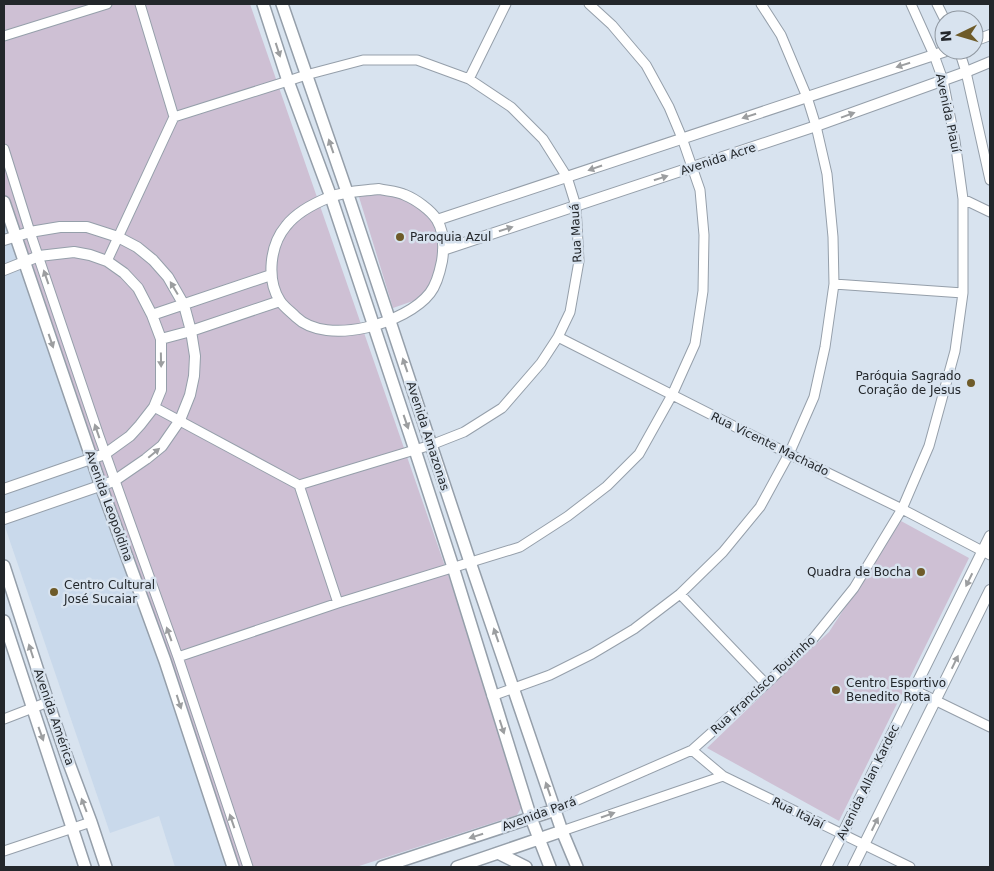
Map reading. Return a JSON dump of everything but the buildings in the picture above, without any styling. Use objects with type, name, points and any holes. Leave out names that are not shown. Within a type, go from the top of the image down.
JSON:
[{"type":"main road","name":"Avenida Amazonas","points":[[263,4],[288,81],[331,197],[453,567],[531,818],[550,867]]},
{"type":"main road","name":"Avenida Amazonas","points":[[282,4],[348,192],[470,562],[562,831],[577,867]]},
{"type":"main road","name":"Avenida Leopoldina","points":[[4,202],[101,486],[165,661],[233,867]]},
{"type":"main road","name":"Avenida América","points":[[4,566],[6,581],[106,867]]},
{"type":"main road","name":"Avenida América","points":[[4,621],[85,867]]},
{"type":"main road","name":"Avenida Pará","points":[[382,867],[555,810]]},
{"type":"main road","name":"Avenida Pará","points":[[457,867],[562,831]]},
{"type":"main road","points":[[498,853],[526,867]]},
{"type":"street","points":[[4,36],[107,4]]},
{"type":"street","points":[[107,261],[174,117],[140,4]]},
{"type":"street","points":[[469,80],[506,4]]},
{"type":"street","points":[[178,657],[338,603],[520,547],[568,516],[607,486],[639,454],[672,395],[695,344],[703,291],[704,235],[700,190],[682,138],[646,65],[612,25],[589,4]]},
{"type":"street","points":[[492,696],[550,675],[609,644],[634,629],[680,594],[723,552],[760,507],[789,454],[814,397],[825,347],[834,284],[833,237],[827,174],[807,97],[781,35],[760,4]]},
{"type":"street","name":"Avenida Piauí","points":[[911,4],[934,55]]},
{"type":"street","points":[[437,220],[934,55]]},
{"type":"street","name":"Rua Mauá","points":[[174,117],[306,75],[363,60],[416,60],[469,80],[511,107],[543,138],[567,177],[576,206],[579,261],[570,312],[558,337],[540,363],[502,408],[464,432],[431,445],[298,485]]},
{"type":"street","name":"Avenida Piauí","points":[[936,60],[943,80],[955,141],[963,199]]},
{"type":"street","name":"Avenida Piauí","points":[[962,60],[990,180]]},
{"type":"street","name":"Avenida Acre","points":[[444,250],[816,126],[990,62]]},
{"type":"street","points":[[4,149],[114,481],[178,657],[248,867]]},
{"type":"street","points":[[379,189],[404,194],[422,204],[437,220],[444,250],[439,272],[431,292],[416,307],[373,326],[345,331],[321,330],[301,322],[280,301],[271,275],[272,261],[276,242],[286,225],[304,210],[331,197],[348,192],[379,189]]},
{"type":"street","points":[[963,199],[990,212]]},
{"type":"street","name":"Rua Francisco Tourinho","points":[[692,750],[812,640],[854,588],[902,509],[929,446],[955,351],[963,293],[963,199]]},
{"type":"street","points":[[4,240],[30,232],[60,227],[87,227],[118,236],[137,247],[153,260],[168,277],[184,305],[192,331],[194,356],[194,376],[190,395],[180,420],[162,446],[114,481],[4,519]]},
{"type":"street","points":[[4,270],[39,256],[74,252],[107,261],[124,273],[138,288],[152,315],[161,339],[161,390],[154,407],[130,436],[105,454],[4,489]]},
{"type":"street","points":[[152,315],[271,275]]},
{"type":"street","points":[[834,284],[963,293]]},
{"type":"street","points":[[161,339],[192,331],[280,301]]},
{"type":"street","name":"Rua Vicente Machado","points":[[558,337],[987,553]]},
{"type":"street","points":[[154,407],[298,485],[338,603]]},
{"type":"street","name":"Avenida Allan Kardec","points":[[826,867],[914,690],[987,553],[990,536]]},
{"type":"street","name":"Avenida Allan Kardec","points":[[853,867],[990,590]]},
{"type":"street","points":[[680,594],[766,684]]},
{"type":"street","points":[[914,690],[990,727]]},
{"type":"street","points":[[4,719],[48,702]]},
{"type":"street","name":"Rua Itajaí","points":[[692,750],[723,776],[910,867]]},
{"type":"street","name":"Avenida Pará","points":[[555,810],[692,750]]},
{"type":"street","name":"Avenida Pará","points":[[562,831],[723,776]]},
{"type":"street","points":[[4,851],[91,822]]},
{"type":"shaded area","points":[[4,4],[250,4],[490,696],[522,807],[517,815],[356,867],[229,867],[4,199]]},
{"type":"shaded area","points":[[376,194],[401,198],[419,208],[433,223],[440,251],[436,273],[428,290],[413,301],[393,308],[359,197]]},
{"type":"shaded area","points":[[4,199],[229,867],[175,867],[159,816],[110,833],[4,524]]},
{"type":"shaded area","name":"Centro Esportivo Benedito Rota","points":[[901,521],[969,558],[839,821],[707,748],[810,649],[813,643],[816,644],[829,632]]},
{"type":"place","name":"Paroquia Azul","points":[[400,237]]},
{"type":"place","name":"Paróquia Sagrado Coração de Jesus","points":[[971,383]]},
{"type":"place","name":"Quadra de Bocha","points":[[921,572]]},
{"type":"place","name":"Centro Cultural José Sucaiar","points":[[54,592]]},
{"type":"place","name":"Centro Esportivo Benedito Rota","points":[[836,690]]}]
